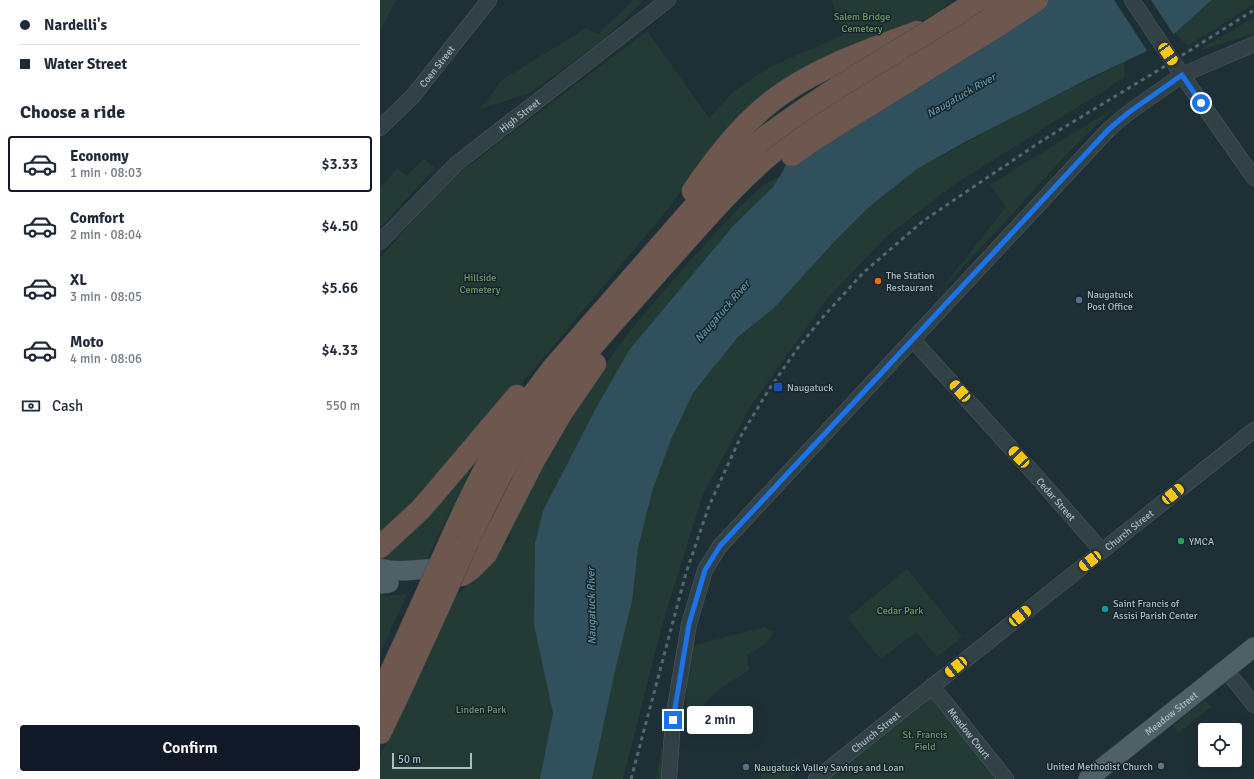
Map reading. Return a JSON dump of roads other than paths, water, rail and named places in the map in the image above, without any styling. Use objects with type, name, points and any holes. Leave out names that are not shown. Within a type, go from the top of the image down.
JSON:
[{"type":"highway","points":[[380,733],[402,687],[426,615],[458,543],[542,409],[565,380],[694,232],[760,177],[769,153],[787,120],[819,98],[953,17],[978,0]]},
{"type":"highway","points":[[643,264],[693,189],[725,147],[755,115],[771,102],[786,91],[824,70],[873,49],[951,19],[992,0]]},
{"type":"highway","points":[[769,153],[824,115],[957,34],[1006,0]]},
{"type":"highway","points":[[458,543],[468,501],[487,465],[529,399],[604,308],[709,190],[736,162],[813,140],[1000,25],[1037,0]]},
{"type":"highway","points":[[462,575],[471,569],[486,554],[534,460],[562,412],[643,290]]},
{"type":"highway","points":[[380,547],[414,516],[434,494],[534,376],[573,336],[604,308]]},
{"type":"highway","points":[[380,696],[426,615]]},
{"type":"main road","points":[[382,579],[400,571],[449,568],[456,570],[462,575]]},
{"type":"main road","name":"Meadow Street","points":[[1088,779],[1226,670],[1254,646]]},
{"type":"street","name":"Coen Street","points":[[380,128],[413,96],[488,0]]},
{"type":"street","name":"High Street","points":[[380,242],[456,164],[668,0]]},
{"type":"street","points":[[1132,0],[1160,44],[1254,178]]},
{"type":"street","points":[[669,779],[673,720],[689,624],[705,570],[720,546],[1109,129],[1128,113],[1182,75],[1254,44]]},
{"type":"street","name":"Cedar Street","points":[[913,340],[1102,551]]},
{"type":"street","name":"Church Street","points":[[816,779],[1254,430]]},
{"type":"street","points":[[1226,670],[1254,705]]},
{"type":"street","name":"Meadow Court","points":[[932,686],[1006,779]]},
{"type":"water","name":"Naugatuck River","points":[[1047,0],[1212,0],[1175,33],[1147,51],[1088,79],[965,142],[917,169],[868,208],[834,242],[774,308],[738,337],[693,393],[670,442],[652,492],[638,549],[632,602],[616,667],[592,779],[540,779],[553,713],[534,625],[535,543],[543,511],[596,408],[630,349],[733,226],[773,187],[784,169],[791,153]]},
{"type":"railway","points":[[631,779],[686,573],[709,506],[742,434],[768,391],[797,349],[822,318],[863,273],[923,221],[1043,140],[1254,10]]},
{"type":"place","name":"The Station Restaurant","points":[[878,281]]},
{"type":"place","name":"Naugatuck Post Office","points":[[1079,300]]},
{"type":"place","name":"Naugatuck","points":[[778,387]]},
{"type":"place","name":"YMCA","points":[[1181,541]]},
{"type":"place","name":"Saint Francis of Assisi Parish Center","points":[[1105,609]]},
{"type":"place","name":"United Methodist Church","points":[[1161,766]]},
{"type":"place","name":"Naugatuck Valley Savings and Loan","points":[[746,767]]},
{"type":"park label","name":"Salem Bridge Cemetery","points":[[862,22]]},
{"type":"park label","name":"Hillside Cemetery","points":[[480,282]]},
{"type":"park label","name":"Cedar Park","points":[[900,610]]},
{"type":"park label","name":"Linden Park","points":[[481,709]]},
{"type":"park label","name":"St. Francis Field","points":[[925,740]]}]
